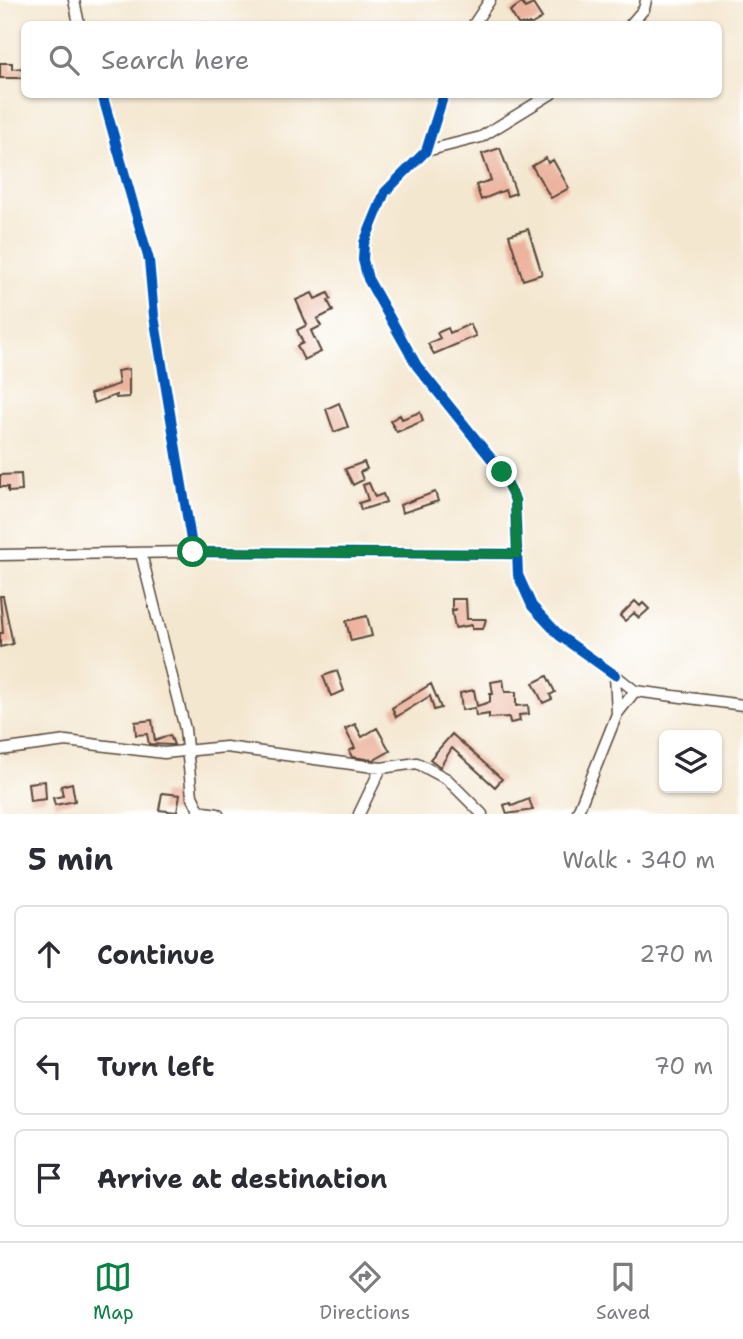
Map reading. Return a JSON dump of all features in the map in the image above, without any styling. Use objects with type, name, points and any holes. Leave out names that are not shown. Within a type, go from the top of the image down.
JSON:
[{"type":"street","points":[[74,0],[78,21]]},
{"type":"street","points":[[476,21],[490,0]]},
{"type":"street","points":[[634,21],[644,9],[646,0]]},
{"type":"street","points":[[103,98],[149,260],[158,341],[193,552]]},
{"type":"street","points":[[443,98],[426,151],[385,192],[364,243],[365,270],[417,366],[502,472],[515,500],[518,575],[532,606],[560,636],[635,691],[743,705]]},
{"type":"street","points":[[426,151],[481,137],[544,98]]},
{"type":"street","points":[[0,555],[193,552],[517,554]]},
{"type":"street","points":[[141,553],[185,729],[192,796],[200,812],[218,814]]},
{"type":"street","points":[[614,675],[617,714]]},
{"type":"street","points":[[577,814],[617,714],[635,691]]},
{"type":"street","points":[[0,750],[66,741],[164,753],[226,747],[381,768],[417,763],[447,779],[482,814]]},
{"type":"street","points":[[359,814],[381,768]]},
{"type":"building","points":[[522,3],[525,8],[533,4],[542,18],[537,21],[516,21],[510,11]]},
{"type":"building","points":[[0,63],[12,63],[12,69],[21,68],[21,78],[0,78]]},
{"type":"building","points":[[500,148],[516,193],[507,196],[505,190],[481,200],[476,185],[491,180],[482,154]]},
{"type":"building","points":[[546,158],[548,163],[553,160],[569,188],[551,198],[532,166]]},
{"type":"building","points":[[528,229],[542,274],[523,280],[509,235]]},
{"type":"building","points":[[312,293],[315,299],[328,293],[331,299],[328,301],[333,311],[317,319],[321,326],[311,331],[321,352],[304,360],[297,346],[303,343],[297,330],[307,325],[296,300]]},
{"type":"building","points":[[470,324],[476,336],[434,354],[428,344],[440,338],[437,333],[448,328],[450,333]]},
{"type":"building","points":[[129,369],[129,397],[116,398],[116,395],[94,403],[90,394],[119,384],[117,371]]},
{"type":"building","points":[[339,403],[348,427],[334,432],[326,409]]},
{"type":"building","points":[[420,412],[423,421],[397,432],[390,421],[400,415],[402,419]]},
{"type":"building","points":[[364,462],[367,469],[360,472],[363,480],[353,485],[345,469]]},
{"type":"building","points":[[21,474],[22,491],[8,492],[8,487],[0,487],[0,475]]},
{"type":"building","points":[[369,483],[375,497],[383,494],[386,502],[361,510],[359,503],[368,500],[363,485]]},
{"type":"building","points":[[435,492],[438,501],[402,513],[400,505]]},
{"type":"building","points":[[0,596],[3,596],[13,644],[0,647],[0,633],[3,633]]},
{"type":"building","points":[[452,599],[466,599],[467,619],[486,619],[483,629],[472,629],[472,625],[455,628],[452,612],[457,609],[452,610]]},
{"type":"building","points":[[635,601],[640,606],[643,603],[649,609],[639,618],[634,613],[625,621],[620,616]]},
{"type":"building","points":[[367,616],[372,636],[351,641],[346,621]]},
{"type":"building","points":[[337,671],[344,691],[331,696],[323,676]]},
{"type":"building","points":[[547,676],[555,692],[550,695],[552,699],[543,703],[533,683]]},
{"type":"building","points":[[503,680],[505,692],[516,692],[516,706],[528,705],[529,714],[519,715],[520,721],[510,723],[509,717],[489,718],[489,714],[476,716],[475,708],[462,710],[460,693],[474,690],[477,706],[490,702],[490,694],[493,694],[491,682]]},
{"type":"building","points":[[431,684],[441,708],[434,710],[430,696],[396,717],[392,708]]},
{"type":"building","points":[[152,720],[155,741],[170,735],[174,745],[149,744],[147,734],[136,735],[135,722]]},
{"type":"building","points":[[355,724],[362,737],[377,728],[390,751],[374,760],[352,757],[349,751],[355,748],[345,729]]},
{"type":"building","points":[[452,734],[502,779],[495,787],[452,748],[440,767],[430,759]]},
{"type":"building","points":[[45,781],[46,799],[30,801],[28,783]]},
{"type":"building","points":[[72,783],[75,801],[55,805],[53,798],[63,796],[61,786]]},
{"type":"building","points":[[162,793],[180,795],[177,812],[159,810]]},
{"type":"building","points":[[529,799],[533,810],[507,814],[504,805],[510,803],[512,806]]},
{"type":"cycle path","points":[[103,98],[149,260],[154,316],[193,552],[517,554]]},
{"type":"cycle path","points":[[443,98],[426,151],[385,192],[364,243],[363,260],[368,279],[417,366],[502,472],[515,500],[518,575],[532,606],[560,636],[615,675]]},
{"type":"route","points":[[193,552],[517,554],[515,500],[502,472]]}]
